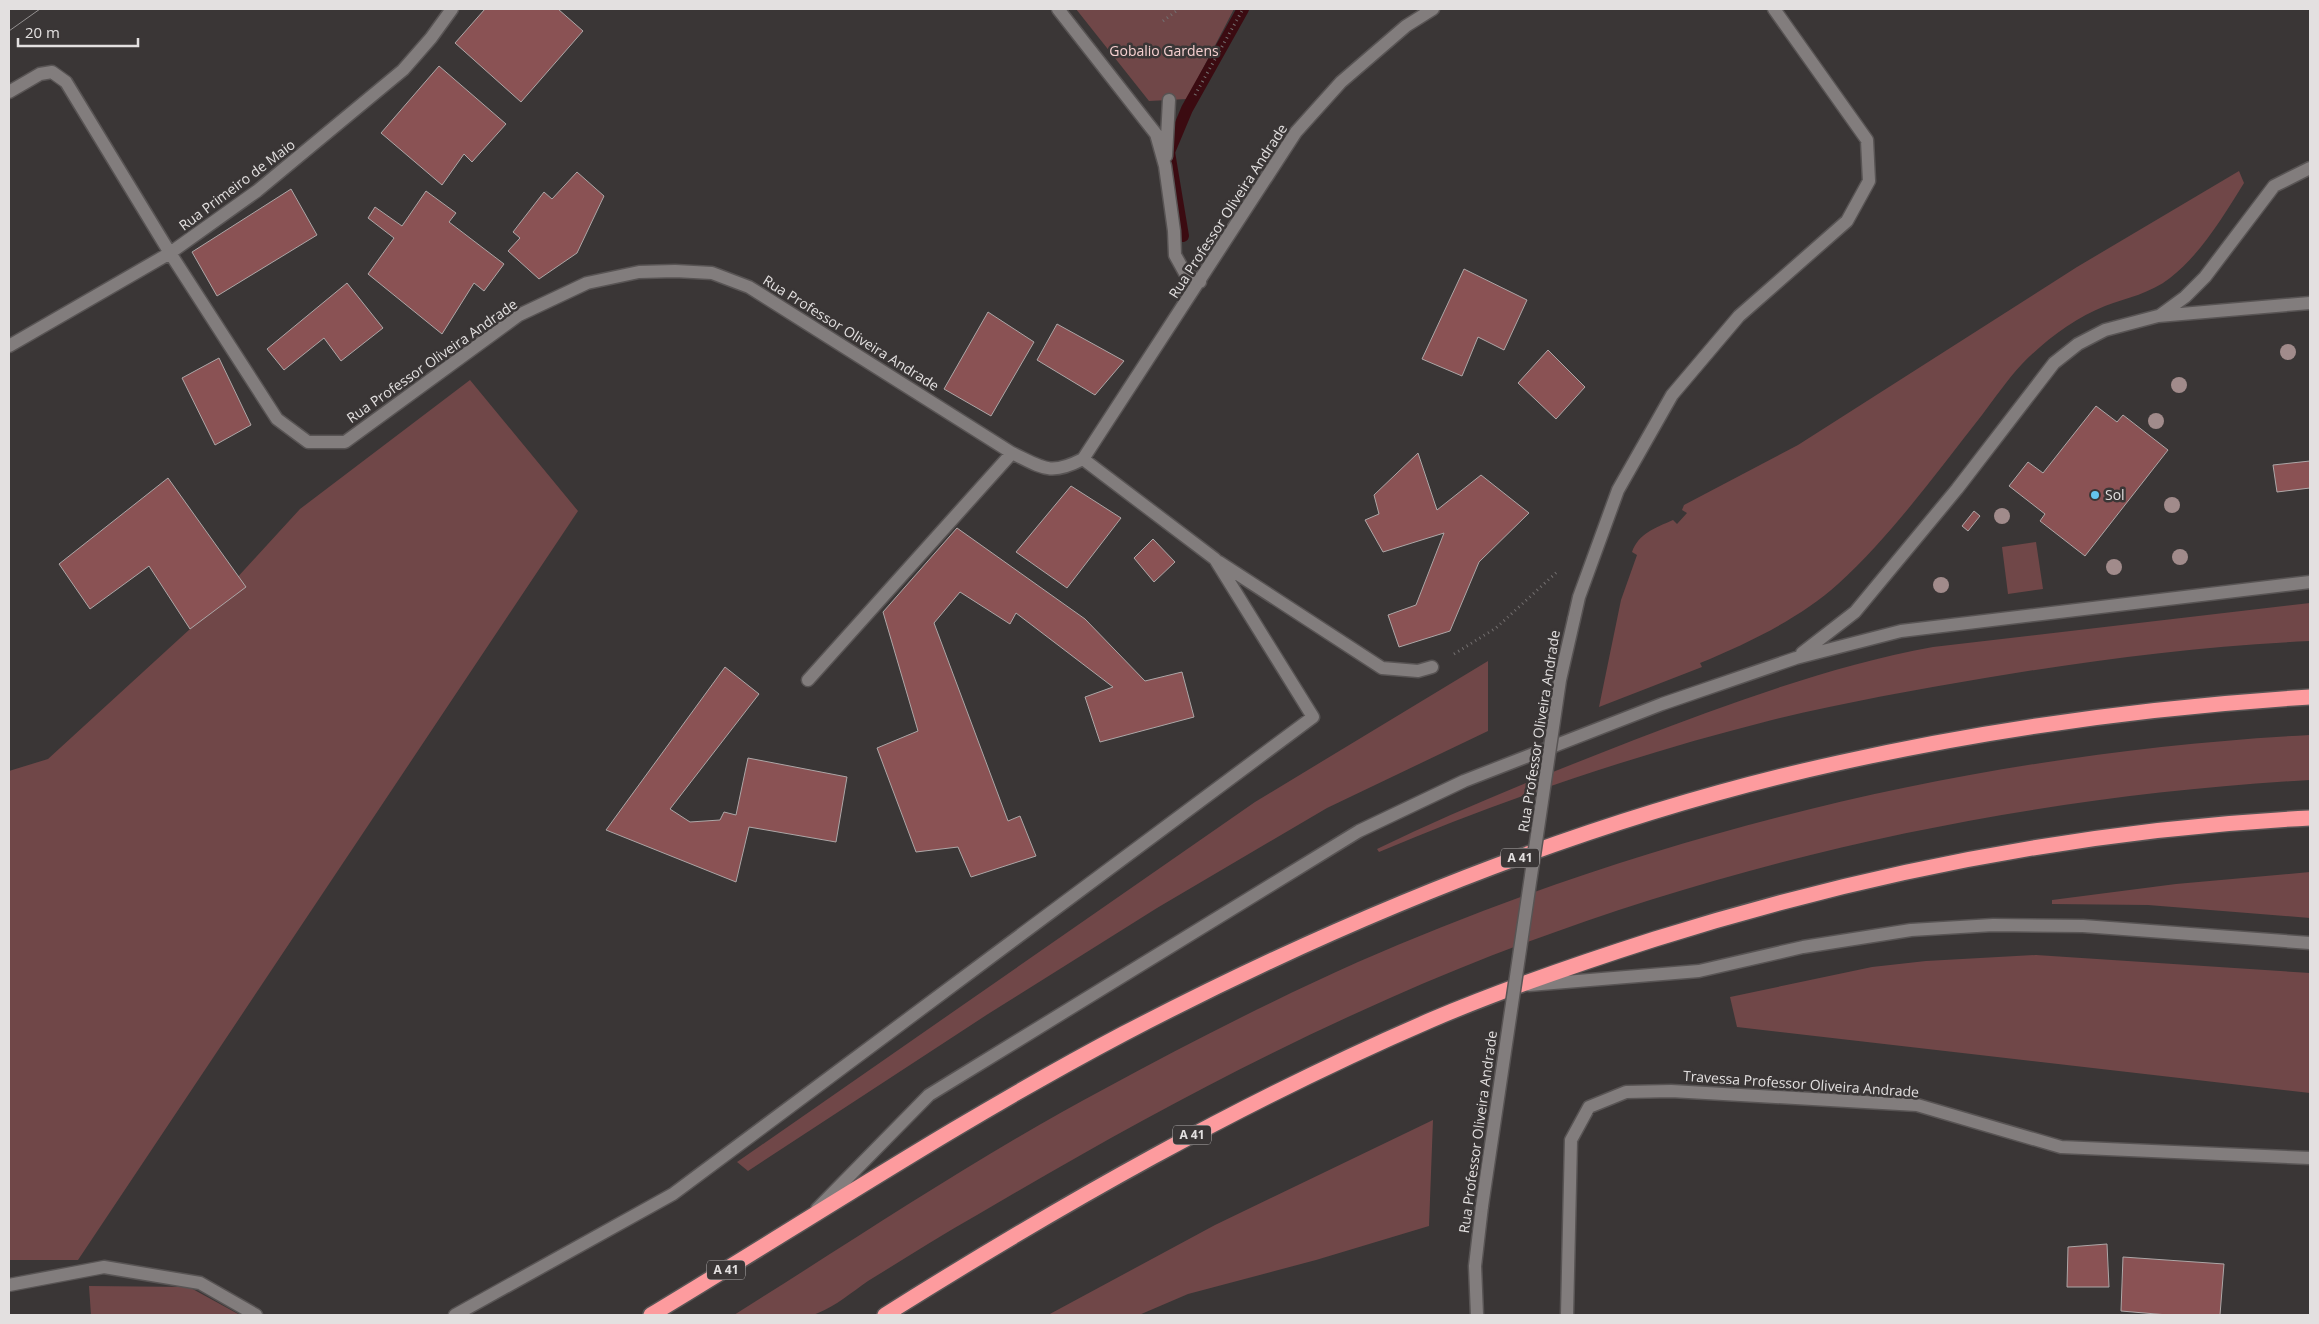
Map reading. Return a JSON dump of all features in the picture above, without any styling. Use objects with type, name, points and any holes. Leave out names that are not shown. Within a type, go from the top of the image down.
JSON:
[{"type":"highway","name":"A 41","points":[[651,1315],[963,1125],[1120,1036],[1259,966],[1436,888],[1579,836],[1740,787],[1835,763],[1970,736],[2140,711],[2221,703],[2310,698]]},
{"type":"highway","name":"A 41","points":[[884,1315],[1024,1231],[1185,1139],[1359,1053],[1434,1019],[1516,986],[1736,914],[1881,877],[2074,841],[2168,828],[2310,818]]},
{"type":"street","name":"Rua Primeiro de Maio","points":[[9,346],[170,253],[257,191],[403,70],[431,38],[452,9]]},
{"type":"street","points":[[1058,9],[1156,134],[1165,166],[1174,231],[1175,255],[1185,274],[1200,282]]},
{"type":"street","name":"Rua Professor Oliveira Andrade","points":[[9,92],[40,74],[52,72],[66,82],[170,253],[277,419],[308,442],[344,442],[519,315],[587,282],[639,272],[675,271],[712,273],[749,287],[1012,453],[1040,467],[1063,470],[1083,459],[1200,282],[1261,182],[1296,132],[1340,82],[1406,26],[1433,9]]},
{"type":"street","name":"Rua Professor Oliveira Andrade","points":[[1477,1315],[1475,1266],[1482,1206],[1560,680],[1579,597],[1618,490],[1672,395],[1739,316],[1847,221],[1869,181],[1867,140],[1774,9]]},
{"type":"street","points":[[1165,166],[1169,100]]},
{"type":"street","points":[[2158,316],[2186,297],[2205,277],[2274,186],[2310,168]]},
{"type":"street","points":[[1796,658],[1855,612],[1957,489],[2054,363],[2078,344],[2105,330],[2158,316],[2310,302]]},
{"type":"street","points":[[808,680],[1012,453]]},
{"type":"street","points":[[1083,459],[1215,559],[1382,668],[1418,671],[1432,667]]},
{"type":"street","points":[[456,1315],[673,1194],[1313,717],[1215,559]]},
{"type":"street","points":[[801,1225],[929,1095],[1359,831],[1464,781],[1662,704],[1796,658],[1901,631],[2310,582]]},
{"type":"street","points":[[1516,986],[1699,971],[1802,947],[1929,929],[1993,926],[2083,926],[2310,943]]},
{"type":"street","name":"Travessa Professor Oliveira Andrade","points":[[1567,1315],[1571,1140],[1589,1107],[1626,1092],[1671,1091],[1918,1105],[2061,1146],[2310,1158]]},
{"type":"street","points":[[9,1285],[104,1267],[200,1283],[256,1315]]},
{"type":"path","points":[[1163,22],[1179,9]]},
{"type":"path","points":[[1192,101],[1243,9]]},
{"type":"path","points":[[1432,667],[1496,628],[1560,569]]},
{"type":"green space","name":"Gobalio Gardens","points":[[1076,9],[1234,9],[1187,99],[1149,101]]},
{"type":"green space","points":[[2239,171],[2244,183],[2211,234],[2192,258],[2163,283],[2082,317],[2060,331],[2031,355],[2011,376],[1930,481],[1877,545],[1823,597],[1772,629],[1700,663],[1702,667],[1599,707],[1621,600],[1637,555],[1632,552],[1643,536],[1673,520],[1677,524],[1687,513],[1682,510],[1684,505],[1798,445],[2077,267]]},
{"type":"green space","points":[[470,380],[578,511],[78,1260],[9,1260],[9,771],[48,759],[190,629],[300,509]]},
{"type":"green space","points":[[2036,542],[2043,589],[2008,594],[2002,547]]},
{"type":"green space","points":[[2310,603],[2310,641],[2187,650],[2066,665],[1851,702],[1722,733],[1622,762],[1475,813],[1379,852],[1377,849],[1472,805],[1634,740],[1744,699],[1856,664],[1933,647]]},
{"type":"green space","points":[[1488,661],[1488,731],[1327,808],[1157,908],[988,1014],[748,1171],[737,1162],[1255,802]]},
{"type":"green space","points":[[2310,735],[2310,780],[2192,789],[2074,804],[1957,823],[1840,848],[1725,878],[1611,912],[1500,953],[1390,998],[1284,1047],[1180,1100],[1078,1157],[963,1223],[868,1281],[825,1310],[802,1316],[734,1315],[964,1169],[1058,1114],[1200,1038],[1294,991],[1471,915],[1587,874],[1705,837],[1824,806],[1945,780],[2066,759],[2188,744]]},
{"type":"green space","points":[[2310,872],[2310,918],[2148,905],[2052,904],[2052,900],[2176,884]]},
{"type":"green space","points":[[2036,955],[2310,973],[2310,1093],[1737,1027],[1730,997],[1872,967],[1926,961]]},
{"type":"green space","points":[[1433,1120],[1429,1226],[1316,1260],[1188,1294],[1139,1315],[1048,1315],[1215,1225]]},
{"type":"green space","points":[[89,1286],[189,1287],[240,1315],[91,1315]]},
{"type":"building","points":[[485,9],[558,9],[583,31],[521,102],[455,43]]},
{"type":"building","points":[[439,66],[506,124],[472,162],[464,154],[442,185],[381,133]]},
{"type":"building","points":[[577,172],[604,196],[577,253],[539,279],[508,251],[520,238],[513,232],[544,192],[552,199]]},
{"type":"building","points":[[291,189],[317,235],[217,296],[192,252]]},
{"type":"building","points":[[426,191],[456,213],[449,222],[504,264],[484,291],[474,283],[442,334],[368,274],[394,238],[368,218],[375,207],[402,226]]},
{"type":"building","points":[[1464,269],[1527,300],[1504,350],[1478,337],[1462,376],[1422,359]]},
{"type":"building","points":[[347,283],[383,328],[341,361],[324,338],[284,370],[267,349]]},
{"type":"building","points":[[988,312],[1034,342],[991,416],[944,389]]},
{"type":"building","points":[[1057,324],[1124,361],[1095,395],[1037,360]]},
{"type":"building","points":[[1548,350],[1585,387],[1556,419],[1518,383]]},
{"type":"building","points":[[219,358],[251,425],[215,445],[182,378]]},
{"type":"building","points":[[2096,406],[2117,422],[2123,415],[2168,450],[2085,556],[2040,521],[2045,514],[2009,486],[2028,462],[2043,473]]},
{"type":"building","points":[[1418,453],[1437,510],[1481,475],[1529,513],[1479,562],[1450,631],[1399,647],[1388,615],[1416,605],[1444,533],[1383,552],[1365,520],[1379,514],[1374,495]]},
{"type":"building","points":[[2310,461],[2310,488],[2277,492],[2273,465]]},
{"type":"building","points":[[168,478],[246,587],[190,629],[149,566],[90,609],[59,564]]},
{"type":"building","points":[[1071,486],[1121,518],[1067,588],[1016,552]]},
{"type":"building","points":[[1974,511],[1980,516],[1968,531],[1962,526]]},
{"type":"building","points":[[957,528],[1085,619],[1145,681],[1182,672],[1194,717],[1100,742],[1085,697],[1113,687],[1016,613],[1010,624],[960,592],[934,623],[1008,821],[1020,816],[1036,856],[971,877],[958,847],[916,852],[877,748],[918,731],[883,612]]},
{"type":"building","points":[[1153,539],[1175,562],[1154,582],[1134,558]]},
{"type":"building","points":[[725,667],[759,694],[670,809],[690,822],[720,820],[724,812],[736,815],[748,758],[847,777],[836,842],[749,827],[736,882],[606,830]]},
{"type":"building","points":[[2107,1244],[2109,1287],[2067,1287],[2068,1247]]},
{"type":"building","points":[[2123,1257],[2224,1264],[2220,1315],[2168,1315],[2121,1311]]},
{"type":"waterway","points":[[1183,236],[1169,152],[1187,109],[1243,9]]},
{"type":"tram line","points":[[9,31],[40,9]]},
{"type":"place","name":"Sol","points":[[2095,495]]}]
